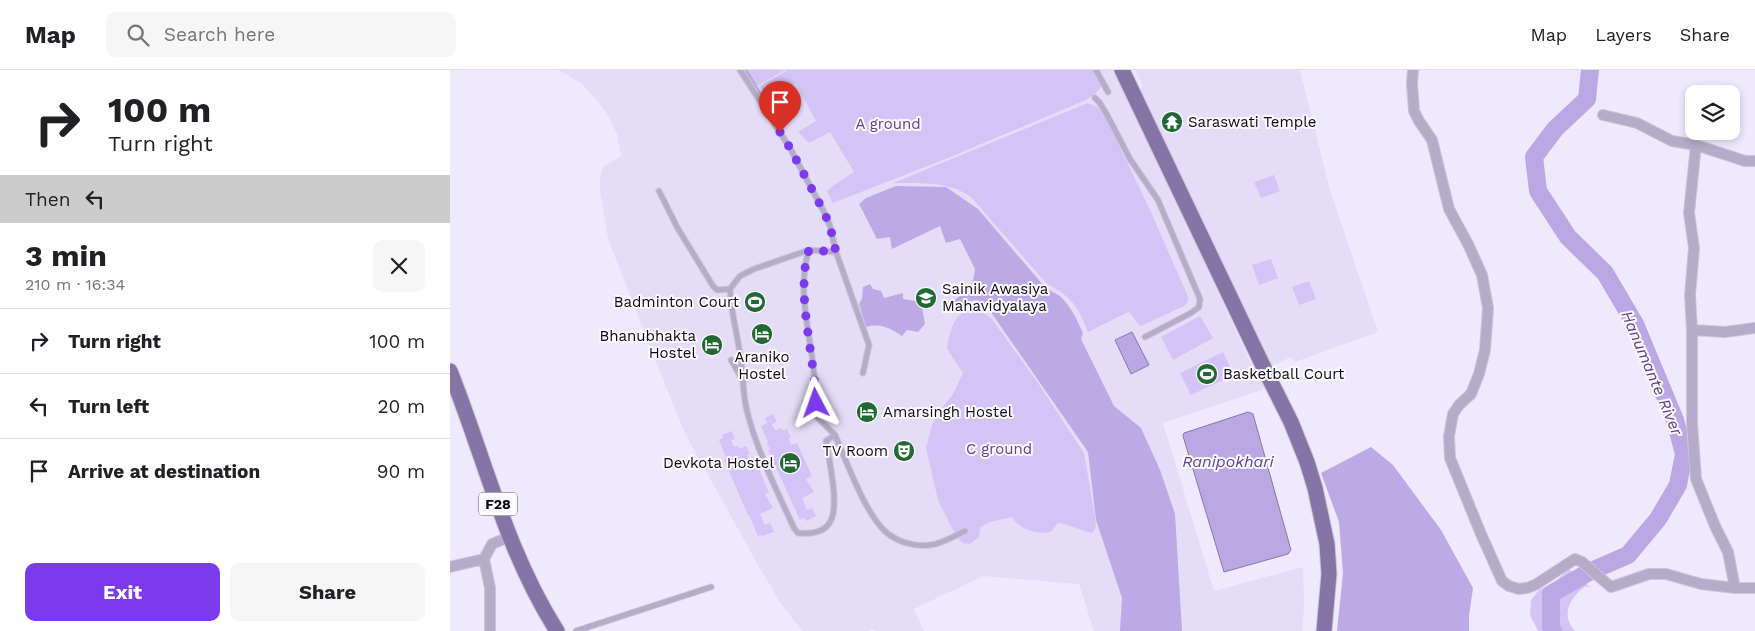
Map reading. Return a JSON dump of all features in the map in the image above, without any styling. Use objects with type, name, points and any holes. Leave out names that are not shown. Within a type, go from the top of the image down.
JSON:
[{"type":"main road","points":[[1122,70],[1291,422],[1307,462],[1315,488],[1327,544],[1329,574],[1324,631]]},
{"type":"main road","name":"F28","points":[[450,371],[509,537],[531,587],[557,631]]},
{"type":"street","points":[[1414,70],[1412,83],[1414,111],[1432,140],[1449,209],[1482,275],[1488,308],[1484,350],[1479,374],[1471,394],[1459,405],[1453,414],[1449,436],[1450,458],[1480,534],[1502,581],[1509,586],[1519,589],[1527,588],[1535,585],[1575,559],[1582,562],[1611,587],[1649,574],[1666,574],[1701,584],[1755,588]]},
{"type":"street","points":[[1603,115],[1637,123],[1672,141],[1696,145],[1745,161],[1755,161]]},
{"type":"street","points":[[1696,145],[1689,213],[1694,248],[1690,295],[1692,423],[1696,479],[1728,552],[1735,588]]},
{"type":"street","points":[[1692,330],[1725,332],[1755,328]]},
{"type":"street","points":[[490,631],[490,588],[484,558],[492,544],[509,537]]},
{"type":"street","points":[[450,567],[484,558]]},
{"type":"lane","points":[[740,70],[790,148],[830,226],[836,252],[869,345],[863,373]]},
{"type":"lane","points":[[1096,70],[1108,92]]},
{"type":"lane","points":[[1094,98],[1106,113],[1130,159],[1158,200],[1200,299],[1199,307],[1191,313],[1145,337]]},
{"type":"lane","points":[[659,191],[677,227],[717,290],[730,289],[745,273],[809,250],[836,252]]},
{"type":"lane","points":[[809,250],[805,263],[804,280],[816,388],[817,417],[836,435],[866,503],[879,525],[887,533],[907,544],[924,545],[940,543],[965,531]]},
{"type":"lane","points":[[730,289],[732,317],[741,362],[746,406],[761,452],[788,516],[798,533],[807,534],[819,531],[828,525],[831,520],[834,508],[826,441],[836,435]]},
{"type":"lane","points":[[731,360],[742,380]]},
{"type":"lane","points":[[576,631],[710,587]]},
{"type":"shaded area","name":"Sainik Awasiya Mahavidyalaya","points":[[559,70],[1118,70],[1248,358],[1264,386],[1261,390],[1163,423],[1214,591],[1303,567],[1304,607],[1302,631],[1094,631],[1079,584],[983,576],[914,609],[924,631],[876,631],[873,629],[869,631],[802,631],[779,601],[758,565],[687,437],[678,417],[608,239],[600,191],[600,178],[603,167],[621,156],[617,134],[608,115],[595,98],[582,84]]},
{"type":"shaded area","points":[[742,70],[748,70],[762,94],[758,96]]},
{"type":"shaded area","points":[[1135,70],[1300,70],[1330,190],[1378,332],[1295,362],[1291,357],[1267,368],[1140,95],[1142,85]]},
{"type":"shaded area","points":[[896,186],[946,187],[978,209],[1044,286],[1061,297],[1071,310],[1083,333],[1081,339],[1114,406],[1141,428],[1160,470],[1175,514],[1182,631],[1120,631],[1122,598],[1096,520],[1088,452],[988,308],[978,300],[961,306],[954,301],[970,288],[975,269],[960,239],[946,243],[940,226],[892,249],[890,237],[877,239],[859,204],[866,198]]},
{"type":"shaded area","points":[[870,284],[873,289],[881,291],[884,298],[903,293],[903,299],[921,302],[925,324],[918,332],[907,330],[902,336],[885,327],[866,327],[859,304],[862,299],[863,287]]},
{"type":"shaded area","points":[[1371,447],[1393,465],[1441,530],[1473,588],[1469,631],[1337,631],[1343,573],[1339,522],[1321,473]]},
{"type":"green space","points":[[748,70],[785,70],[757,86]]},
{"type":"green space","name":"A ground","points":[[788,70],[1094,70],[1102,86],[1086,100],[948,158],[833,203],[827,191],[854,172],[830,132],[809,143],[798,132],[816,121],[796,83],[767,98],[760,86]]},
{"type":"green space","points":[[1088,103],[1097,107],[1105,116],[1151,212],[1188,297],[1188,302],[1184,306],[1141,326],[1128,312],[1088,332],[1073,303],[1062,293],[1047,284],[970,196],[943,185],[893,183]]},
{"type":"green space","points":[[1274,175],[1280,191],[1261,198],[1254,182]]},
{"type":"green space","points":[[1271,259],[1278,278],[1259,285],[1252,265]]},
{"type":"green space","points":[[1309,281],[1316,299],[1299,305],[1292,287]]},
{"type":"green space","name":"Badminton Court","points":[[758,291],[762,311],[753,313],[748,293]]},
{"type":"green space","name":"C ground","points":[[975,307],[992,319],[1038,383],[1084,453],[1096,523],[1092,533],[1060,523],[1051,532],[1034,532],[1019,525],[1012,517],[990,522],[980,527],[979,537],[970,544],[963,543],[956,536],[938,500],[926,448],[932,425],[953,394],[963,373],[947,349],[951,329],[962,312]]},
{"type":"green space","name":"Basketball Court","points":[[1200,316],[1213,338],[1173,360],[1161,337]]},
{"type":"green space","name":"Basketball Court","points":[[1223,352],[1234,375],[1191,395],[1180,373]]},
{"type":"green space","name":"Devkota Hostel","points":[[773,414],[777,422],[772,424],[775,430],[782,428],[783,431],[787,429],[791,438],[789,439],[791,445],[797,443],[812,476],[806,479],[814,492],[802,498],[807,510],[812,508],[816,516],[806,521],[804,518],[800,520],[768,450],[770,449],[768,442],[761,426],[767,423],[765,418]]},
{"type":"green space","points":[[732,431],[735,439],[731,440],[734,447],[738,446],[740,449],[746,446],[750,454],[747,455],[750,461],[755,459],[769,493],[765,494],[773,508],[760,514],[765,525],[770,523],[774,532],[758,536],[724,460],[726,458],[719,440],[723,438],[722,435]]},
{"type":"green space","points":[[1569,569],[1591,588],[1586,586],[1580,590],[1569,607],[1568,619],[1575,631],[1538,631],[1530,615],[1531,600],[1539,590],[1555,582]]},
{"type":"water","points":[[1132,332],[1149,365],[1131,374],[1115,340]]},
{"type":"water","name":"Ranipokhari","points":[[1248,412],[1253,414],[1291,550],[1288,554],[1224,572],[1183,436],[1184,433]]},
{"type":"waterway","name":"Hanumante River","points":[[1553,631],[1551,628],[1551,594],[1589,572],[1628,555],[1658,519],[1678,485],[1684,454],[1675,420],[1635,324],[1605,273],[1568,237],[1538,191],[1534,157],[1555,129],[1587,99],[1590,70]]},
{"type":"place","name":"Saraswati Temple","points":[[1172,122]]},
{"type":"place","name":"Sainik Awasiya Mahavidyalaya","points":[[926,298]]},
{"type":"place","name":"Badminton Court","points":[[755,302]]},
{"type":"place","name":"Araniko Hostel","points":[[762,334]]},
{"type":"place","name":"Bhanubhakta Hostel","points":[[712,345]]},
{"type":"place","name":"Basketball Court","points":[[1207,374]]},
{"type":"place","name":"Amarsingh Hostel","points":[[867,412]]},
{"type":"place","name":"TV Room","points":[[904,451]]},
{"type":"place","name":"Devkota Hostel","points":[[790,463]]},
{"type":"route","points":[[780,132],[824,212],[830,226],[836,252],[809,250],[805,263],[804,280],[816,403]]}]
